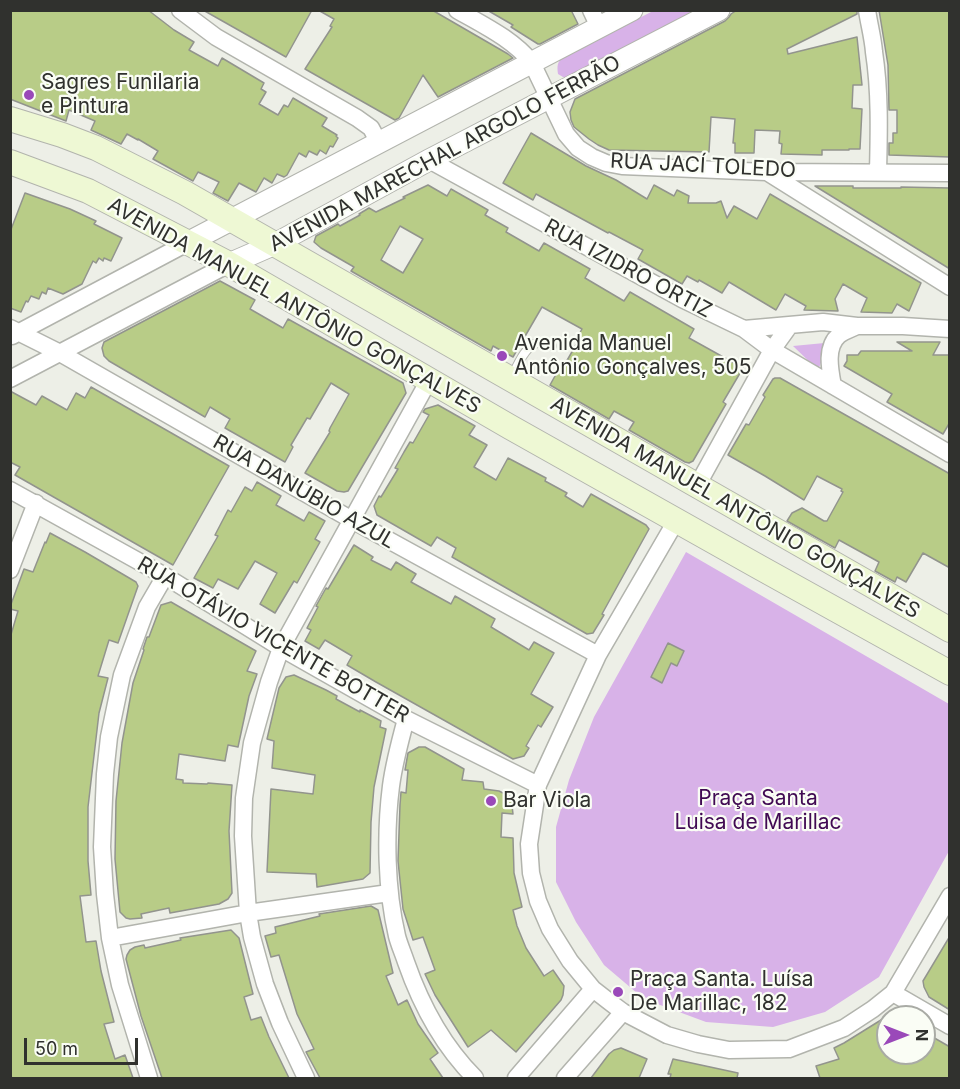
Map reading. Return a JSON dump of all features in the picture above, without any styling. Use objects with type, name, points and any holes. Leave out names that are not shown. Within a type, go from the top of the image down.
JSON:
[{"type":"main road","name":"AVENIDA MANUEL ANTÔNIO GONÇALVES","points":[[10,119],[96,148],[185,193],[950,630]]},
{"type":"main road","name":"AVENIDA MANUEL ANTÔNIO GONÇALVES","points":[[10,162],[88,191],[189,242],[676,521],[950,673]]},
{"type":"street","points":[[180,10],[216,37],[357,117],[371,128],[379,143]]},
{"type":"street","points":[[457,10],[511,43],[532,63]]},
{"type":"street","name":"AVENIDA MARECHAL ARGOLO FERRÃO","points":[[14,332],[532,63],[595,19],[632,10]]},
{"type":"street","name":"AVENIDA MARECHAL ARGOLO FERRÃO","points":[[10,379],[229,264],[275,244],[429,160],[719,10]]},
{"type":"street","points":[[867,10],[877,84],[878,172]]},
{"type":"street","name":"RUA JACÍ TOLEDO","points":[[532,63],[566,134],[578,148],[606,163],[766,172],[950,173]]},
{"type":"street","name":"RUA IZIDRO ORTIZ","points":[[429,160],[682,299],[744,329],[772,350],[950,453]]},
{"type":"street","points":[[766,172],[950,287]]},
{"type":"street","name":"RUA JACÍ TOLEDO","points":[[813,201],[813,183],[821,172]]},
{"type":"street","points":[[744,329],[823,322],[857,326],[950,329]]},
{"type":"street","points":[[697,486],[772,350],[790,325]]},
{"type":"street","points":[[833,386],[829,365],[833,344],[839,335],[857,326]]},
{"type":"street","name":"RUA DANÚBIO AZUL","points":[[14,332],[60,353],[352,520],[598,655]]},
{"type":"street","points":[[306,1078],[280,1023],[265,984],[248,913],[243,836],[244,798],[252,743],[281,648],[429,380]]},
{"type":"street","name":"RUA OTÁVIO VICENTE BOTTER","points":[[10,490],[165,576],[281,648],[406,719],[537,785]]},
{"type":"street","points":[[10,570],[36,503]]},
{"type":"street","points":[[676,521],[598,655],[537,785],[529,844],[531,873],[538,900],[550,929],[570,961],[593,988],[623,1012],[667,1035],[729,1050],[789,1049],[844,1028],[893,993],[950,896]]},
{"type":"street","points":[[149,1078],[120,985],[110,938],[102,847],[109,737],[122,675],[147,607],[165,576]]},
{"type":"street","points":[[406,719],[391,786],[388,839],[389,893],[397,937],[430,1017],[446,1043],[475,1078]]},
{"type":"street","points":[[110,938],[248,913],[389,893]]},
{"type":"street","points":[[516,1078],[593,988]]},
{"type":"street","points":[[893,993],[950,1026]]},
{"type":"street","points":[[565,1078],[623,1012]]},
{"type":"lane","points":[[510,379],[528,348],[541,342],[552,346]]},
{"type":"green space","points":[[653,11],[694,11],[566,77],[558,74],[558,64],[563,57]]},
{"type":"green space","points":[[835,342],[825,353],[818,370],[793,346]]},
{"type":"green space","name":"Praça Santa Luisa de Marillac","points":[[686,552],[949,704],[949,851],[879,977],[825,1012],[773,1027],[706,1022],[644,999],[604,965],[576,922],[556,882],[556,827],[569,780],[594,717]]},
{"type":"building","points":[[10,10],[148,10],[194,42],[189,50],[218,66],[222,58],[264,83],[261,89],[266,92],[259,104],[278,115],[284,105],[288,107],[293,98],[327,118],[322,126],[338,138],[326,154],[320,150],[317,155],[309,151],[306,157],[299,153],[287,175],[284,177],[277,174],[272,183],[264,178],[256,192],[239,183],[228,201],[213,193],[219,182],[198,172],[193,181],[153,159],[158,151],[138,139],[127,134],[121,144],[91,130],[95,121],[69,110],[66,121],[10,99]]},
{"type":"building","points":[[203,10],[312,10],[286,57]]},
{"type":"building","points":[[318,10],[432,10],[513,58],[438,97],[423,75],[399,118],[395,120],[305,69],[332,27],[330,26],[334,19]]},
{"type":"building","points":[[487,10],[571,10],[578,24],[538,44],[511,27],[513,25]]},
{"type":"building","points":[[737,10],[857,10],[857,14],[787,49],[788,54],[857,37],[862,85],[853,85],[852,108],[862,109],[860,149],[822,150],[822,155],[781,154],[780,131],[755,130],[754,153],[735,153],[735,143],[733,143],[735,119],[711,117],[709,152],[609,150],[598,145],[574,127],[570,112],[575,99],[725,21]]},
{"type":"building","points":[[879,10],[950,10],[950,157],[889,155],[889,143],[893,143],[893,133],[897,133],[897,110],[889,110],[888,65]]},
{"type":"building","points":[[531,133],[647,199],[654,185],[674,196],[677,190],[689,196],[688,203],[721,201],[727,218],[734,206],[757,219],[770,194],[921,283],[909,311],[897,304],[892,313],[861,312],[867,298],[843,284],[835,299],[838,311],[804,310],[806,306],[785,294],[776,310],[729,282],[722,293],[687,276],[682,284],[638,259],[643,250],[536,194],[533,200],[503,183]]},
{"type":"building","points":[[428,185],[447,196],[451,189],[488,210],[485,215],[508,228],[506,232],[539,251],[544,243],[590,269],[585,278],[624,301],[630,292],[694,329],[689,338],[743,368],[723,402],[726,404],[693,461],[685,462],[629,430],[634,422],[614,411],[609,419],[550,385],[580,338],[578,336],[582,329],[542,307],[513,357],[493,346],[491,351],[351,271],[354,267],[314,242],[316,236],[338,224],[340,226],[369,208],[376,212],[405,198],[403,197]],"holes":[[[400,226],[423,239],[403,273],[381,260]]]},
{"type":"building","points":[[815,186],[950,188],[950,269]]},
{"type":"building","points":[[25,193],[96,221],[94,224],[122,238],[111,261],[104,258],[103,261],[99,258],[96,263],[93,261],[82,284],[63,294],[48,288],[46,294],[42,292],[39,299],[31,296],[21,312],[10,308],[10,232]]},
{"type":"building","points":[[220,281],[255,300],[250,309],[283,328],[288,319],[403,383],[406,393],[348,491],[337,491],[305,473],[330,432],[349,394],[331,383],[310,419],[307,418],[291,445],[293,447],[285,462],[225,428],[230,419],[210,407],[205,417],[104,356],[102,348],[104,342]]},
{"type":"building","points":[[897,342],[940,342],[933,355],[950,355],[950,422],[943,434],[887,402],[892,394],[844,366],[847,355],[858,355],[861,351],[912,351]]},
{"type":"building","points":[[775,378],[780,378],[950,474],[950,568],[923,553],[906,582],[897,577],[895,582],[875,571],[879,562],[839,540],[835,548],[787,521],[792,513],[802,508],[827,521],[843,492],[842,489],[817,476],[804,500],[728,455],[746,424],[749,425],[765,397],[763,395]]},
{"type":"building","points":[[91,387],[229,466],[173,565],[15,475],[20,467],[10,462],[10,391],[36,405],[42,396],[67,410],[76,393],[85,398]]},
{"type":"building","points":[[438,405],[475,426],[469,435],[487,445],[474,467],[496,480],[508,458],[546,478],[545,481],[567,493],[565,496],[583,507],[591,494],[646,525],[649,529],[593,633],[587,634],[452,557],[456,548],[437,537],[431,546],[377,515],[374,506],[379,496],[381,497],[398,469],[395,468],[404,452],[410,442],[413,443],[429,415],[423,412],[425,409]]},
{"type":"building","points":[[257,482],[281,496],[276,505],[304,521],[309,512],[325,521],[315,539],[320,542],[297,583],[294,581],[275,613],[260,604],[277,573],[255,561],[238,589],[218,579],[213,588],[194,578],[218,536],[215,535],[228,510],[231,512],[245,487],[252,491]]},
{"type":"building","points":[[50,533],[136,582],[138,586],[118,643],[109,640],[98,676],[108,678],[99,713],[88,807],[88,861],[91,895],[80,896],[86,942],[96,941],[114,1022],[104,1024],[115,1059],[125,1055],[133,1078],[12,1078],[10,1073],[10,638],[18,611],[10,607],[24,569],[33,572]]},
{"type":"building","points":[[354,545],[373,557],[371,560],[391,570],[396,562],[416,574],[411,582],[451,604],[455,596],[495,619],[491,627],[529,650],[534,642],[554,653],[531,694],[553,707],[541,727],[538,725],[526,746],[529,748],[524,756],[513,759],[376,682],[347,665],[352,656],[325,640],[319,649],[305,641],[311,630],[307,628],[318,607],[316,606]]},
{"type":"building","points":[[171,602],[256,651],[247,671],[257,674],[249,696],[238,747],[228,745],[225,761],[179,754],[176,779],[183,780],[183,783],[232,785],[229,831],[232,893],[228,899],[219,904],[170,913],[169,908],[141,914],[142,918],[130,919],[120,912],[115,859],[116,801],[122,743],[133,683],[147,637],[149,637],[161,605]]},
{"type":"building","points":[[668,643],[684,651],[677,666],[671,663],[662,683],[651,677]]},
{"type":"building","points":[[294,675],[337,696],[336,699],[360,712],[360,710],[381,721],[380,727],[386,729],[374,787],[370,873],[363,879],[317,887],[316,874],[267,872],[271,789],[313,794],[315,775],[272,768],[274,741],[267,739],[279,688],[286,677]]},
{"type":"building","points":[[419,747],[425,747],[464,769],[462,780],[483,782],[484,789],[499,791],[511,797],[513,814],[502,813],[501,837],[513,838],[514,873],[522,907],[513,910],[517,926],[526,948],[544,976],[553,970],[564,986],[561,1000],[516,1052],[491,1030],[468,1047],[435,995],[425,974],[435,970],[423,937],[413,940],[403,909],[398,861],[401,792],[406,793],[408,770],[405,770],[408,753]]},
{"type":"building","points":[[371,906],[378,910],[393,973],[386,976],[398,1005],[407,1000],[418,1024],[438,1053],[430,1059],[443,1078],[320,1078],[306,1052],[314,1049],[297,1014],[279,955],[271,957],[265,936],[276,933],[275,927],[320,916],[319,914]]},
{"type":"building","points":[[231,930],[239,938],[253,994],[244,997],[251,1020],[261,1017],[289,1078],[162,1078],[141,1016],[126,959],[127,955],[135,947],[144,945],[145,948],[181,940],[180,938]]},
{"type":"building","points":[[950,936],[950,1010],[929,997],[923,981]]},
{"type":"building","points":[[876,1023],[876,1065],[936,1065],[936,1039],[950,1047],[950,1078],[820,1078],[816,1066],[839,1059],[834,1048]]},
{"type":"building","points":[[621,1048],[647,1059],[639,1078],[591,1078],[609,1054]]},
{"type":"building","points":[[673,1059],[738,1073],[737,1078],[670,1078],[671,1074],[668,1074]]},
{"type":"place","name":"Sagres Funilaria e Pintura","points":[[29,95]]},
{"type":"place","name":"Avenida Manuel Antônio Gonçalves, 505","points":[[502,356]]},
{"type":"place","name":"Bar Viola","points":[[491,801]]},
{"type":"place","name":"Praça Santa. Luísa De Marillac, 182","points":[[618,992]]}]
